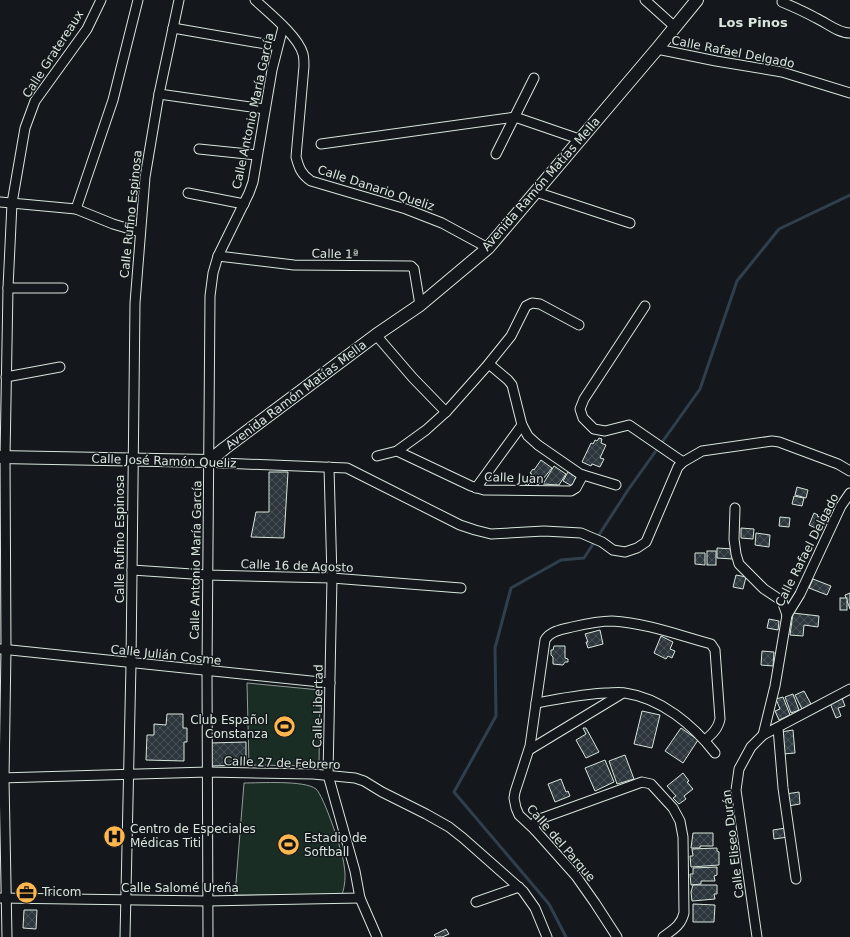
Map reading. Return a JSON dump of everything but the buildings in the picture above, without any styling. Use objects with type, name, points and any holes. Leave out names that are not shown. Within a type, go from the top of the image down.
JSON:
[{"type":"street","name":"Calle Gratereaux","points":[[7,937],[3,898],[2,457],[12,204],[25,128],[35,101],[87,29],[101,0]]},
{"type":"street","points":[[76,209],[113,100],[138,0]]},
{"type":"street","name":"Calle Rufino Espinosa","points":[[125,937],[131,664],[132,459],[135,303],[145,177],[159,94],[179,0]]},
{"type":"street","name":"Calle Danario Queliz","points":[[255,0],[298,43],[303,54],[304,66],[296,157],[299,169],[304,176],[311,181],[406,209],[442,223],[488,248]]},
{"type":"street","points":[[644,0],[675,27]]},
{"type":"street","name":"Avenida Ramón Matías Mella","points":[[209,461],[376,336],[420,305],[488,248],[697,0]]},
{"type":"street","points":[[782,2],[829,26],[850,34]]},
{"type":"street","name":"Calle Antonio María García","points":[[208,937],[207,575],[210,296],[213,273],[218,256],[244,204],[253,182],[277,46],[283,27]]},
{"type":"street","points":[[173,28],[277,46]]},
{"type":"street","name":"Calle Rafael Delgado","points":[[657,49],[782,72],[850,93]]},
{"type":"street","points":[[496,154],[534,78]]},
{"type":"street","points":[[159,94],[265,109]]},
{"type":"street","points":[[321,144],[515,117],[579,139]]},
{"type":"street","points":[[199,149],[257,154]]},
{"type":"street","points":[[536,192],[630,223]]},
{"type":"street","points":[[188,194],[244,204]]},
{"type":"street","points":[[0,202],[76,209],[113,224],[140,232]]},
{"type":"street","name":"Calle 1ª","points":[[218,256],[294,265],[411,266],[414,269],[420,305]]},
{"type":"street","points":[[8,288],[63,288]]},
{"type":"street","points":[[377,456],[397,451],[426,430],[446,412],[489,364],[511,336],[526,306],[532,303],[540,304],[579,325]]},
{"type":"street","points":[[645,306],[584,399],[580,409],[583,418],[594,429],[605,431],[629,425],[683,462],[702,451],[772,441],[838,464],[850,471]]},
{"type":"street","points":[[376,336],[413,378],[446,412]]},
{"type":"street","points":[[489,364],[512,385],[522,425],[528,436],[583,475],[616,485]]},
{"type":"street","points":[[6,378],[60,367]]},
{"type":"street","points":[[476,488],[522,425]]},
{"type":"street","name":"Calle Juan","points":[[397,451],[476,488],[493,491],[571,491],[576,488],[583,475]]},
{"type":"street","name":"Calle José Ramón Queliz","points":[[2,457],[209,461],[347,468],[460,525],[475,530],[491,534],[544,531],[581,533],[602,542],[613,550],[626,552],[637,548],[646,542],[678,467],[683,462]]},
{"type":"street","name":"Calle Libertad","points":[[329,468],[332,578],[328,775],[355,871],[360,898],[377,937]]},
{"type":"street","name":"Calle Rafael Delgado","points":[[763,735],[775,686],[787,614],[800,594],[842,506],[850,493]]},
{"type":"street","points":[[735,508],[734,540],[739,564],[764,589],[782,601],[787,614]]},
{"type":"street","name":"Calle 16 de Agosto","points":[[132,570],[207,575],[332,578],[461,588]]},
{"type":"street","name":"Calle del Parque","points":[[617,937],[576,876],[535,830],[519,815],[516,808],[514,798],[515,792],[529,750],[545,640],[550,634],[566,628],[588,623],[610,621],[639,624],[711,644],[715,650],[720,719],[716,730],[705,740]]},
{"type":"street","name":"Calle Julián Cosme","points":[[3,649],[131,664],[330,683]]},
{"type":"street","name":"Calle Eliseo Durán","points":[[757,937],[736,790],[739,769],[751,747],[763,735],[850,689]]},
{"type":"street","points":[[536,703],[577,696],[624,692],[648,699],[671,711],[705,740],[715,753]]},
{"type":"street","points":[[529,750],[624,692]]},
{"type":"street","points":[[778,728],[783,788],[796,879]]},
{"type":"street","name":"Calle 27 de Febrero","points":[[2,779],[208,772],[328,775],[355,778],[364,781],[449,827],[463,838],[519,887],[529,898],[535,908],[547,937]]},
{"type":"street","points":[[535,830],[534,824],[537,820],[642,782],[651,784],[673,808],[680,821],[683,836],[684,913],[682,921],[677,927],[662,937]]},
{"type":"street","points":[[476,902],[519,887]]},
{"type":"street","name":"Calle Salomé Ureña","points":[[3,898],[208,901],[360,898]]},
{"type":"green space","name":"Club Español Constanza","points":[[247,683],[320,690],[319,766],[249,765]]},
{"type":"green space","name":"Estadio de Softball","points":[[244,783],[292,783],[310,786],[316,789],[324,802],[343,859],[345,877],[342,895],[235,895]]},
{"type":"waterway","points":[[566,937],[549,904],[454,792],[496,716],[495,648],[511,588],[561,560],[584,558],[628,490],[700,389],[737,281],[779,229],[850,195]]},
{"type":"place","name":"Club Español Constanza","points":[[284,727]]},
{"type":"place","name":"Centro de Especiales Médicas Titi","points":[[115,836]]},
{"type":"place","name":"Estadio de Softball","points":[[289,845]]},
{"type":"place","name":"Tricom","points":[[27,892]]},
{"type":"district","name":"Los Pinos","points":[[753,22]]}]
